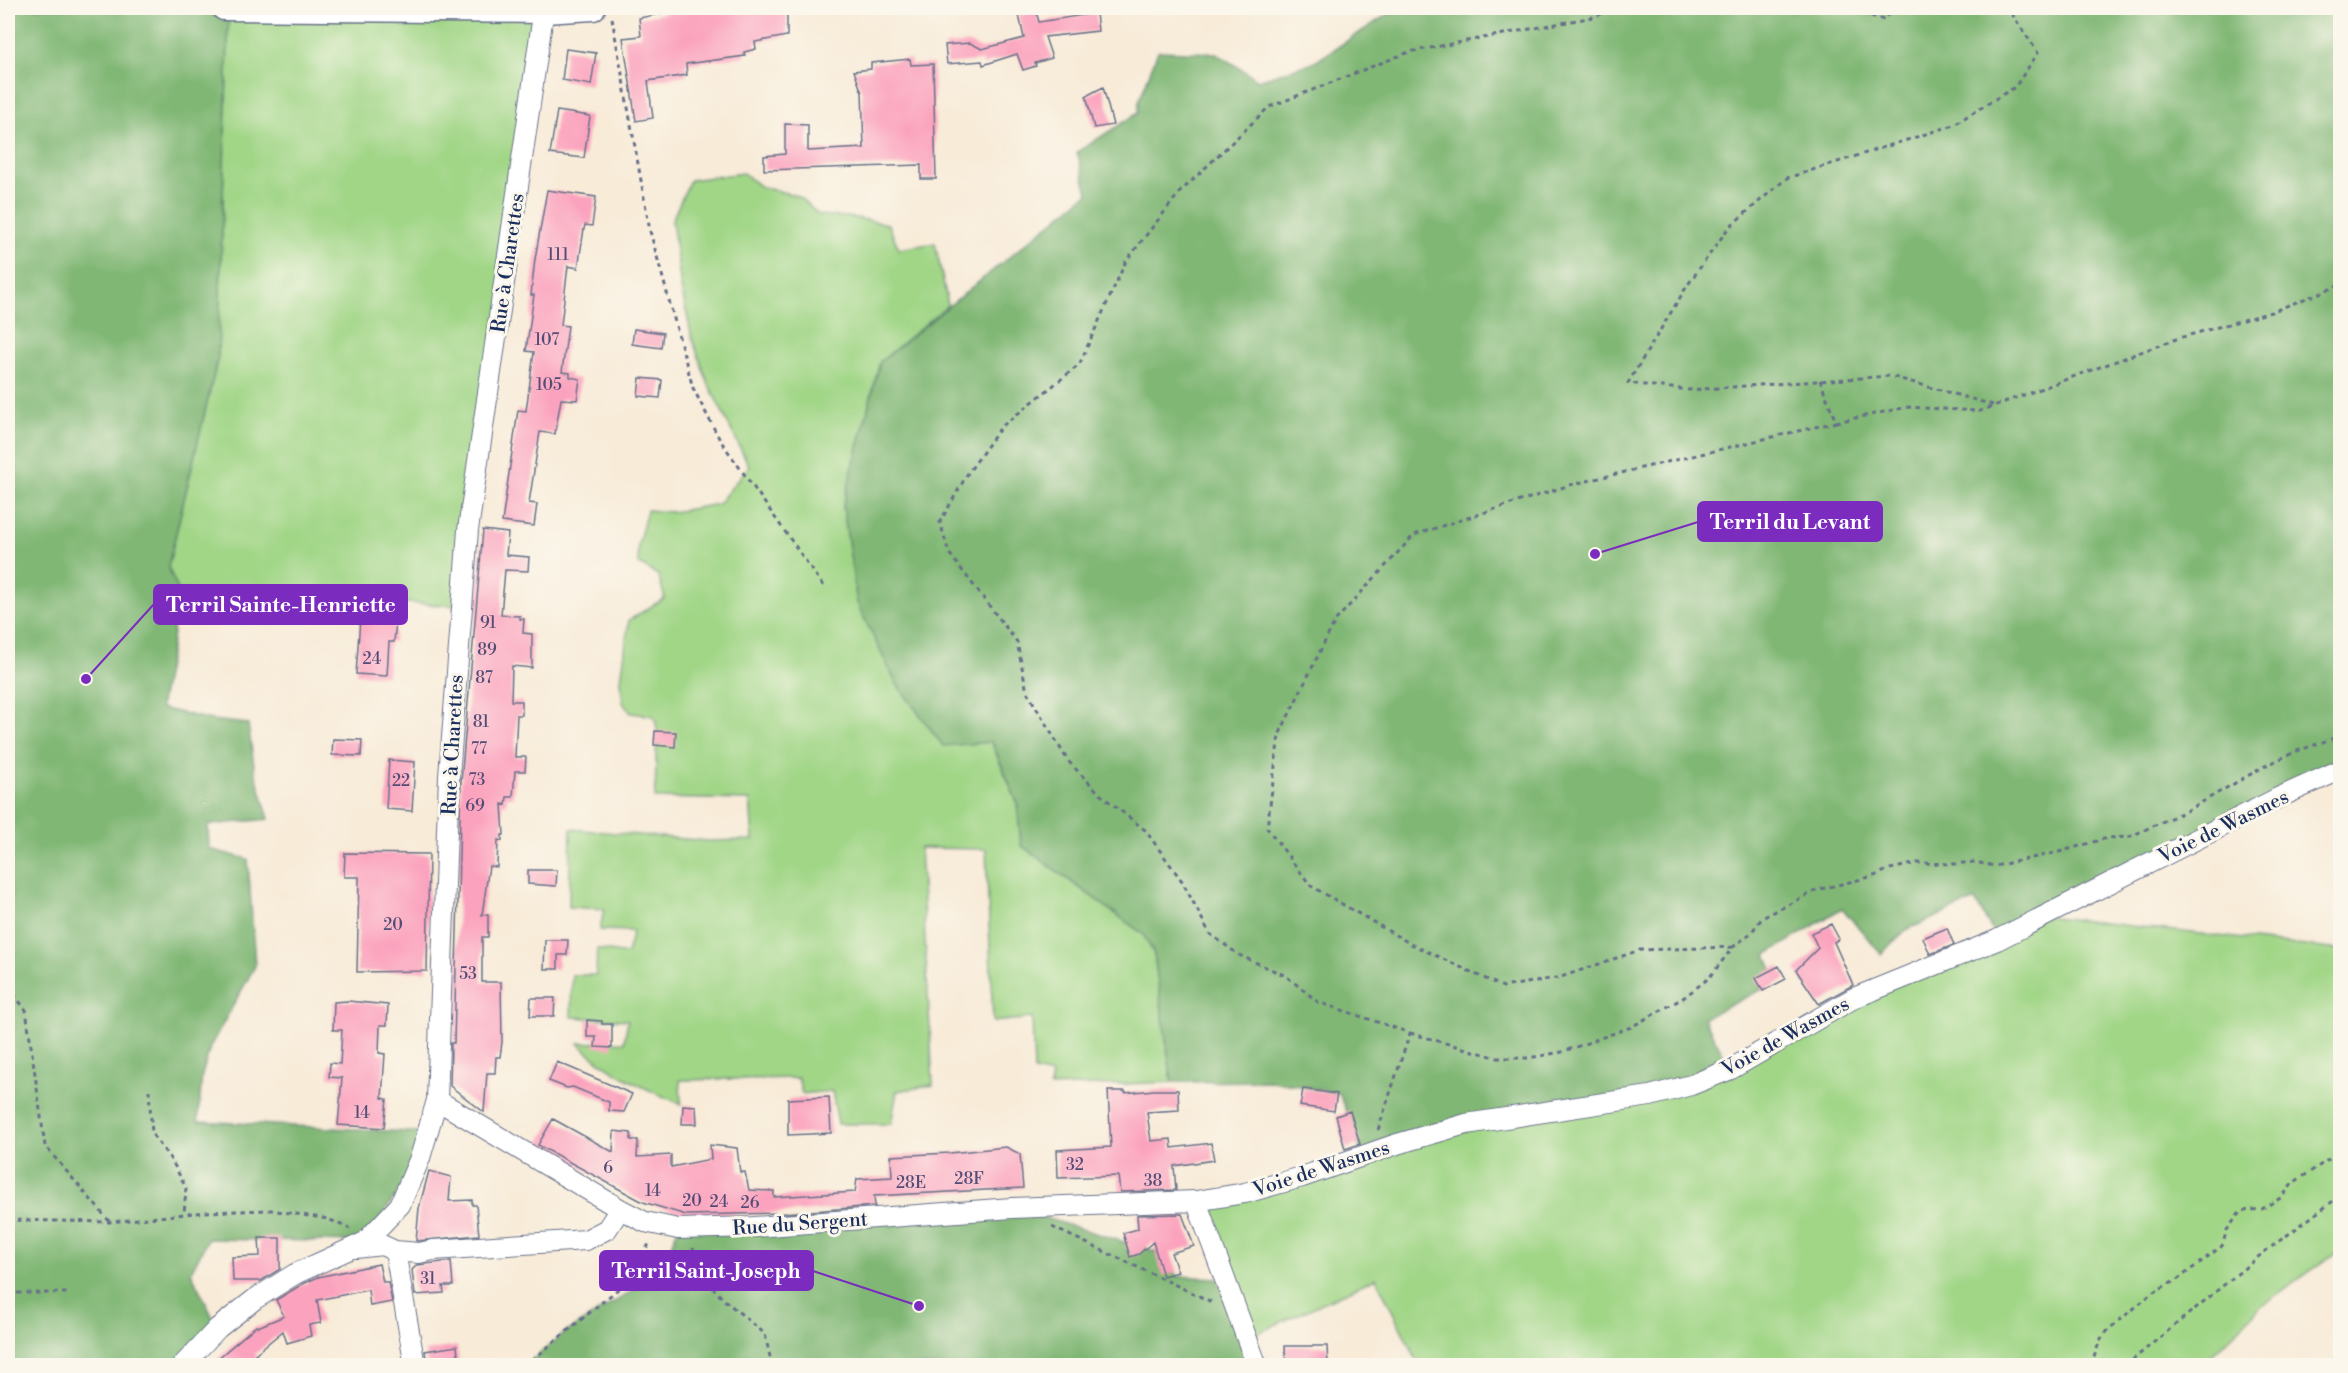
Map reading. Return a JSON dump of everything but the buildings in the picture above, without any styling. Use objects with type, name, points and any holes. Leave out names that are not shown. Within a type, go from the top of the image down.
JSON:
[{"type":"street","points":[[224,8],[593,8]]},
{"type":"street","name":"Rue à Charettes","points":[[182,1365],[218,1328],[255,1299],[295,1274],[358,1245],[400,1204],[420,1158],[437,1100],[449,776],[468,530],[544,9]]},
{"type":"street","name":"Voie de Wasmes","points":[[1196,1201],[1245,1193],[1302,1177],[1466,1124],[1650,1096],[1701,1081],[1731,1069],[1854,998],[1997,940],[2270,802],[2340,770]]},
{"type":"street","name":"Rue du Sergent","points":[[437,1100],[620,1209],[645,1222],[659,1226],[690,1229],[754,1227],[1012,1208],[1196,1201]]},
{"type":"street","points":[[1196,1201],[1257,1365]]},
{"type":"street","points":[[358,1245],[382,1245],[395,1251],[419,1253],[433,1250],[586,1240],[607,1229],[620,1209]]},
{"type":"street","points":[[395,1251],[415,1365]]},
{"type":"path","points":[[611,8],[650,231],[693,388],[720,440],[825,588]]},
{"type":"path","points":[[1618,8],[1593,17],[1409,52],[1269,107],[1180,192],[1126,261],[1078,365],[1001,427],[968,473],[940,522],[949,553],[1017,642],[1027,692],[1068,761],[1102,796],[1145,830],[1182,880],[1210,934],[1239,955],[1286,976],[1318,1002],[1410,1033],[1498,1058],[1528,1058],[1562,1053],[1631,1027],[1683,998],[1709,978],[1733,947],[1751,933],[1762,918],[1817,890],[1918,863],[1975,862],[1995,866],[2107,838],[2129,837],[2188,810],[2265,766],[2297,751],[2340,736]]},
{"type":"path","points":[[1845,8],[1884,20],[1893,8]]},
{"type":"path","points":[[1993,405],[1890,376],[1688,390],[1628,383],[1687,286],[1729,227],[1787,178],[1951,126],[2015,87],[2038,53],[2008,8]]},
{"type":"path","points":[[1733,947],[1640,950],[1561,977],[1503,987],[1411,944],[1311,886],[1266,828],[1279,735],[1335,621],[1414,535],[1570,485],[1836,422],[1908,407],[1980,411],[2179,338],[2271,312],[2340,285]]},
{"type":"path","points":[[1820,380],[1836,422]]},
{"type":"path","points":[[8,987],[26,1010],[45,1146],[110,1222]]},
{"type":"path","points":[[1374,1152],[1377,1133],[1410,1033]]},
{"type":"path","points":[[149,1090],[152,1134],[186,1188],[184,1214]]},
{"type":"path","points":[[2091,1365],[2100,1340],[2109,1329],[2155,1291],[2177,1280],[2222,1246],[2227,1230],[2241,1210],[2262,1209],[2282,1197],[2293,1183],[2340,1152]]},
{"type":"path","points":[[2125,1365],[2263,1253],[2340,1196]]},
{"type":"path","points":[[8,1220],[110,1222],[184,1214],[271,1210],[328,1219],[347,1227],[358,1245]]},
{"type":"path","points":[[1043,1223],[1236,1312]]},
{"type":"path","points":[[525,1365],[633,1274],[659,1226]]},
{"type":"path","points":[[690,1229],[698,1272],[723,1299],[765,1334],[772,1365]]},
{"type":"path","points":[[8,1293],[72,1293]]},
{"type":"green space","points":[[8,8],[229,8],[218,357],[168,567],[178,590],[171,649],[160,708],[212,720],[248,724],[255,772],[269,819],[208,825],[209,849],[248,859],[255,966],[210,1047],[202,1075],[198,1121],[427,1133],[420,1158],[365,1242],[208,1239],[191,1272],[218,1328],[182,1365],[8,1365]]},
{"type":"green space","points":[[229,8],[544,11],[461,606],[178,590],[168,567],[218,357]]},
{"type":"green space","points":[[1397,8],[2340,8],[2340,764],[1997,940],[1975,900],[1906,930],[1881,954],[1842,908],[1766,955],[1777,982],[1704,1018],[1731,1069],[1363,1156],[1339,1093],[1272,1081],[1172,1082],[1154,954],[1143,934],[1021,845],[1017,802],[992,742],[943,746],[896,683],[857,603],[843,506],[880,362],[1088,193],[1077,152],[1138,113],[1139,101],[1158,51],[1216,53],[1258,80],[1315,62]]},
{"type":"green space","points":[[743,173],[761,187],[798,196],[819,215],[857,218],[888,224],[899,249],[935,243],[948,305],[880,362],[843,506],[857,603],[991,742],[1017,802],[1021,845],[1143,934],[1154,954],[1172,1082],[1050,1087],[1052,1075],[1034,1071],[1032,1018],[993,1022],[986,849],[920,848],[933,1085],[897,1091],[891,1124],[838,1124],[832,1091],[802,1094],[798,1078],[680,1080],[681,1104],[613,1071],[578,1043],[624,1042],[628,1020],[571,1017],[572,975],[596,975],[597,949],[627,954],[633,931],[600,930],[604,909],[569,907],[571,829],[708,841],[753,840],[750,800],[655,798],[657,728],[654,716],[631,713],[623,703],[621,681],[629,620],[665,598],[658,575],[638,563],[638,545],[647,510],[673,512],[718,504],[749,466],[708,383],[692,338],[681,287],[672,220],[690,180]]},
{"type":"green space","points":[[2044,916],[2340,950],[2340,1250],[2262,1305],[2202,1365],[1419,1365],[1376,1278],[1245,1339],[1196,1201],[1397,1144],[1650,1096]]},
{"type":"green space","points":[[1012,1208],[1157,1252],[1177,1276],[1217,1278],[1257,1366],[525,1366],[563,1334],[658,1275],[678,1229]]},
{"type":"place","name":"Terril du Levant","points":[[1595,554]]},
{"type":"place","name":"Terril Sainte-Henriette","points":[[86,679]]},
{"type":"place","name":"Terril Saint-Joseph","points":[[919,1306]]}]
